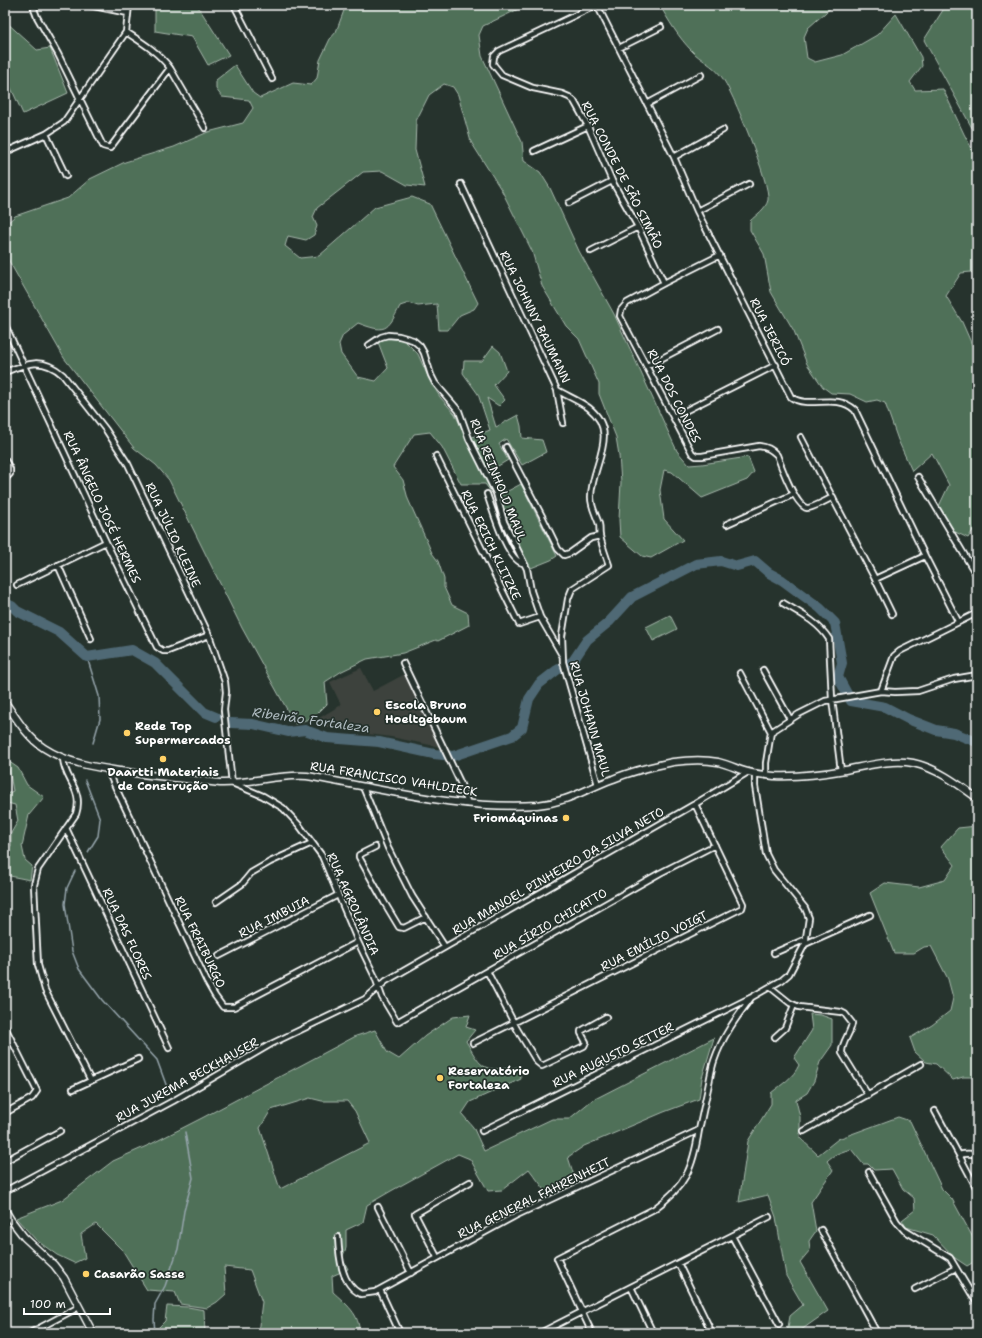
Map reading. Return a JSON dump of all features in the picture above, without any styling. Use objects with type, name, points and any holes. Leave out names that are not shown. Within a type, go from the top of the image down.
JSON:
[{"type":"main road","name":"RUA FRANCISCO VAHLDIECK","points":[[5,702],[34,740],[44,748],[63,758],[106,769],[145,775],[232,784],[293,775],[307,776],[363,787],[468,804],[510,806],[550,803],[573,797],[611,779],[636,771],[687,760],[720,762],[755,774],[800,776],[897,761],[914,763],[938,772],[977,798]]},
{"type":"main road","points":[[5,1210],[24,1236],[54,1265],[64,1278],[93,1333]]},
{"type":"street","points":[[37,5],[34,9],[37,18],[58,54],[103,146],[110,148],[170,68]]},
{"type":"street","points":[[89,5],[128,13]]},
{"type":"street","points":[[5,144],[10,150],[46,134],[64,122],[80,101],[126,32],[129,5]]},
{"type":"street","points":[[234,5],[272,78]]},
{"type":"street","name":"RUA JERICÓ","points":[[597,5],[674,157],[697,211],[791,397],[799,401],[843,401],[850,404],[856,410],[925,556],[958,621]]},
{"type":"street","name":"RUA CONDE DE SÃO SIMÃO","points":[[597,5],[499,51],[494,56],[493,64],[502,75],[533,88],[553,91],[569,97],[574,101],[588,126],[612,181],[638,228],[664,283]]},
{"type":"street","points":[[619,48],[661,27]]},
{"type":"street","points":[[126,32],[158,54],[170,68],[205,128]]},
{"type":"street","points":[[647,104],[701,75]]},
{"type":"street","points":[[534,151],[588,126]]},
{"type":"street","points":[[674,157],[723,130]]},
{"type":"street","points":[[46,134],[66,176]]},
{"type":"street","points":[[569,203],[612,181]]},
{"type":"street","name":"RUA JOHNNY BAUMANN","points":[[461,184],[557,390],[588,408],[596,415],[604,428],[604,443],[593,478],[591,499],[594,514],[599,525],[600,536]]},
{"type":"street","points":[[697,211],[749,184]]},
{"type":"street","points":[[591,251],[638,228]]},
{"type":"street","name":"RUA DOS CONDES","points":[[720,255],[627,303],[621,310],[620,316],[692,453],[696,456],[702,456],[759,446],[766,447],[772,450],[776,455],[794,494],[801,505],[806,508],[811,507],[833,497]]},
{"type":"street","name":"RUA ÂNGELO JOSÉ HERMES","points":[[5,325],[106,542],[158,647],[163,651],[168,651],[209,635]]},
{"type":"street","points":[[647,366],[718,329]]},
{"type":"street","name":"RUA REINHOLD MAUL","points":[[369,345],[381,337],[388,335],[413,340],[420,346],[435,383],[460,411],[469,439],[496,493],[504,522],[526,569],[531,591],[540,617],[562,656]]},
{"type":"street","name":"RUA JÚLIO KLEINE","points":[[5,372],[24,364],[41,363],[56,368],[106,430],[128,464],[209,635],[225,682],[226,692],[224,710],[232,784]]},
{"type":"street","points":[[673,417],[776,366]]},
{"type":"street","points":[[557,390],[563,423]]},
{"type":"street","points":[[801,437],[876,579],[892,614]]},
{"type":"street","points":[[506,447],[558,548],[564,554],[570,553],[591,538],[600,536]]},
{"type":"street","name":"RUA ERICH KLITZKE","points":[[436,456],[519,624],[540,617]]},
{"type":"street","points":[[5,460],[10,469],[10,474],[5,479]]},
{"type":"street","points":[[918,477],[977,576]]},
{"type":"street","points":[[487,494],[506,544],[516,561],[523,563]]},
{"type":"street","points":[[727,524],[794,494]]},
{"type":"street","name":"RUA JOHANN MAUL","points":[[598,785],[563,662],[562,636],[569,594],[572,589],[580,582],[609,565],[600,536]]},
{"type":"street","points":[[17,585],[106,542]]},
{"type":"street","points":[[876,579],[925,556]]},
{"type":"street","points":[[58,565],[91,639]]},
{"type":"street","points":[[783,603],[817,624],[829,639],[832,699],[841,770]]},
{"type":"street","points":[[881,690],[894,656],[900,651],[958,621],[977,613]]},
{"type":"street","points":[[403,662],[460,782],[468,804]]},
{"type":"street","points":[[763,670],[790,719]]},
{"type":"street","points":[[740,673],[771,732],[766,763],[766,775]]},
{"type":"street","points":[[771,732],[813,706],[832,699],[881,690],[895,692],[918,691],[954,679],[977,675]]},
{"type":"street","points":[[63,758],[63,764],[78,797],[79,805],[76,814],[38,869],[34,885],[38,965],[45,990],[91,1081]]},
{"type":"street","name":"RUA FRAIBURGO","points":[[106,769],[207,982],[223,1007],[234,1007],[358,942]]},
{"type":"street","name":"RUA MANOEL PINHEIRO DA SILVA NETO","points":[[378,988],[386,981],[695,804],[748,772]]},
{"type":"street","name":"RUA AUGUSTO SETTER","points":[[482,1130],[752,997],[789,974],[806,941],[809,918],[805,908],[774,870],[766,854],[755,786],[755,774]]},
{"type":"street","name":"RUA AGROLÂNDIA","points":[[232,784],[256,793],[283,808],[299,825],[322,856],[358,942],[375,977],[378,988],[397,1022]]},
{"type":"street","points":[[363,787],[388,848],[412,896],[445,947]]},
{"type":"street","name":"RUA EMÍLIO VOIGT","points":[[473,1043],[742,908],[743,904],[695,804]]},
{"type":"street","name":"RUA DAS FLORES","points":[[66,828],[169,1048]]},
{"type":"street","points":[[216,902],[242,884],[251,873],[270,862],[312,843]]},
{"type":"street","name":"RUA SÍRIO CHICATTO","points":[[397,1022],[666,870],[715,845]]},
{"type":"street","points":[[375,847],[360,855],[360,857],[399,927],[404,928],[426,917]]},
{"type":"street","name":"RUA IMBUIA","points":[[219,956],[338,895]]},
{"type":"street","points":[[774,953],[870,915]]},
{"type":"street","points":[[487,971],[514,1023],[537,1062],[542,1066],[584,1046],[586,1042],[581,1033],[582,1031],[606,1017]]},
{"type":"street","points":[[770,987],[794,1005],[804,1008],[841,1012],[845,1014],[852,1023],[851,1030],[842,1050],[868,1095]]},
{"type":"street","name":"RUA JUREMA BECKHAUSER","points":[[5,1191],[173,1101],[271,1044],[365,999],[378,988]]},
{"type":"street","points":[[592,1333],[557,1258],[654,1209],[667,1200],[677,1190],[692,1166],[713,1062],[721,1042],[734,1021],[752,997]]},
{"type":"street","points":[[775,1037],[786,1028],[794,1005]]},
{"type":"street","points":[[5,1027],[37,1091],[32,1098],[5,1113]]},
{"type":"street","points":[[73,1089],[138,1059]]},
{"type":"street","points":[[804,1131],[921,1064]]},
{"type":"street","points":[[935,1111],[977,1188]]},
{"type":"street","name":"RUA GENERAL FAHRENHEIT","points":[[338,1237],[339,1254],[342,1266],[352,1288],[361,1294],[380,1290],[437,1257],[515,1216],[699,1130]]},
{"type":"street","points":[[5,1162],[60,1131]]},
{"type":"street","points":[[959,1155],[971,1153],[977,1156]]},
{"type":"street","points":[[869,1172],[897,1222],[904,1230],[950,1258],[977,1303]]},
{"type":"street","points":[[437,1257],[415,1214],[470,1182]]},
{"type":"street","points":[[378,1207],[410,1273]]},
{"type":"street","points":[[540,1333],[769,1217]]},
{"type":"street","points":[[821,1230],[877,1333]]},
{"type":"street","points":[[732,1236],[779,1324]]},
{"type":"street","points":[[678,1263],[712,1333]]},
{"type":"street","points":[[915,1289],[956,1268]]},
{"type":"street","points":[[630,1287],[652,1333]]},
{"type":"street","points":[[380,1290],[400,1333]]},
{"type":"street","points":[[30,1333],[79,1307]]},
{"type":"shaded area","name":"Escola Bruno Hoeltgebaum","points":[[361,668],[373,691],[405,674],[440,747],[391,737],[319,726],[319,718],[341,705],[330,682]]},
{"type":"green space","points":[[155,5],[197,5],[229,55],[208,65],[192,37],[155,31]]},
{"type":"green space","points":[[346,5],[527,5],[483,26],[479,35],[482,56],[522,142],[524,161],[540,172],[550,188],[579,251],[614,314],[677,451],[689,465],[748,457],[754,472],[747,480],[702,498],[672,472],[664,470],[660,490],[664,519],[683,540],[651,558],[642,556],[620,537],[619,520],[621,482],[619,455],[616,437],[599,394],[599,384],[579,339],[566,326],[542,286],[532,251],[502,191],[471,142],[458,95],[453,87],[444,84],[429,95],[416,121],[415,150],[425,187],[407,185],[382,171],[363,172],[317,208],[313,217],[317,226],[314,235],[306,240],[288,236],[285,246],[300,258],[319,256],[375,207],[412,197],[430,204],[478,303],[474,309],[460,315],[448,330],[439,330],[437,304],[418,306],[409,303],[400,306],[392,321],[384,328],[374,328],[358,323],[343,335],[339,344],[341,354],[358,377],[376,381],[388,368],[378,342],[386,337],[404,340],[418,354],[429,379],[440,397],[455,414],[467,439],[490,430],[478,394],[463,373],[464,361],[482,361],[493,346],[500,352],[507,371],[494,385],[505,400],[499,406],[487,398],[496,427],[518,415],[522,438],[542,440],[546,452],[522,465],[506,439],[499,444],[508,460],[493,469],[506,492],[521,484],[557,556],[531,568],[516,540],[506,511],[485,484],[461,484],[442,447],[430,432],[414,434],[393,467],[403,480],[408,499],[432,553],[438,561],[444,579],[444,587],[452,605],[468,613],[469,625],[438,641],[436,640],[403,653],[367,659],[342,671],[325,682],[327,704],[314,717],[295,724],[242,628],[169,480],[156,465],[134,448],[64,358],[5,254],[5,225],[15,216],[68,198],[90,179],[125,162],[174,147],[208,132],[243,123],[253,108],[249,100],[222,97],[216,89],[216,80],[235,65],[253,93],[260,98],[293,83],[311,85],[317,78],[320,60],[330,39],[336,32]]},
{"type":"green space","points":[[660,5],[834,5],[808,28],[804,37],[807,58],[815,62],[842,55],[877,35],[896,14],[921,57],[922,66],[910,82],[915,90],[943,89],[977,158],[977,278],[971,272],[961,273],[946,296],[962,322],[977,356],[977,524],[968,538],[951,530],[939,515],[939,506],[949,485],[932,453],[912,471],[898,440],[885,403],[877,400],[867,402],[850,394],[831,393],[823,387],[807,364],[794,331],[771,292],[764,254],[750,230],[750,221],[763,209],[768,200],[763,176],[750,137],[721,76],[695,54],[687,45],[674,29]]},
{"type":"green space","points":[[951,5],[977,5],[977,137],[924,40],[943,10]]},
{"type":"green space","points":[[5,21],[37,50],[50,48],[68,93],[23,114],[5,75]]},
{"type":"green space","points":[[670,615],[677,629],[653,641],[646,627]]},
{"type":"green space","points":[[5,759],[18,768],[27,785],[44,797],[29,815],[22,846],[25,860],[32,866],[30,880],[5,875],[5,850],[11,846],[11,833],[18,821],[15,805],[7,803],[5,795],[13,791],[9,769],[5,768]]},
{"type":"green space","points":[[977,826],[977,1081],[973,1077],[963,1077],[953,1080],[936,1064],[926,1062],[915,1052],[910,1038],[932,1025],[950,1011],[953,998],[948,979],[931,946],[924,947],[914,953],[894,953],[870,893],[885,883],[919,887],[945,880],[955,865],[941,847],[958,828]]},
{"type":"green space","points":[[810,1014],[821,1015],[832,1019],[832,1045],[820,1062],[814,1081],[807,1093],[796,1100],[800,1117],[800,1138],[818,1155],[838,1139],[898,1117],[910,1121],[942,1189],[952,1199],[977,1245],[977,1260],[967,1266],[955,1258],[933,1235],[906,1227],[902,1220],[915,1210],[914,1198],[903,1189],[892,1169],[874,1170],[868,1164],[863,1164],[851,1149],[841,1152],[827,1161],[833,1170],[811,1202],[816,1231],[809,1241],[810,1250],[800,1262],[828,1311],[797,1333],[787,1333],[790,1316],[803,1305],[786,1276],[776,1217],[768,1195],[739,1202],[748,1141],[771,1104],[771,1093],[783,1084],[797,1070],[799,1065],[794,1058],[812,1030]]},
{"type":"green space","points":[[470,1015],[466,1027],[475,1030],[466,1041],[481,1064],[491,1069],[519,1067],[521,1079],[470,1102],[462,1114],[473,1127],[484,1151],[552,1119],[569,1119],[591,1101],[714,1038],[702,1078],[699,1099],[664,1112],[584,1146],[568,1157],[576,1182],[548,1194],[529,1169],[502,1190],[488,1191],[470,1159],[458,1154],[367,1205],[363,1222],[346,1230],[346,1248],[342,1258],[348,1269],[332,1276],[333,1292],[355,1315],[359,1327],[359,1333],[258,1333],[262,1302],[250,1270],[224,1267],[226,1294],[207,1308],[180,1304],[175,1292],[147,1290],[123,1251],[96,1224],[81,1234],[85,1258],[74,1263],[57,1255],[36,1240],[16,1218],[62,1200],[113,1161],[151,1144],[202,1118],[356,1036],[375,1030],[387,1052],[399,1059],[425,1036],[453,1017]],"holes":[[[310,1098],[322,1101],[347,1101],[355,1111],[370,1143],[280,1189],[260,1128],[271,1110]]]},
{"type":"green space","points":[[167,1306],[188,1307],[204,1310],[205,1333],[159,1333],[158,1328],[165,1321]]},
{"type":"waterway","name":"Ribeirão Fortaleza","points":[[231,723],[253,724],[288,732],[305,730],[327,738],[379,742],[434,754],[453,756],[512,736],[522,728],[529,699],[539,684],[557,670],[573,661],[587,640],[609,622],[632,597],[696,564],[721,561],[737,566],[755,561],[769,573],[782,580],[820,608],[835,623],[842,663],[838,677],[851,701],[885,707],[908,719],[936,730],[954,733],[977,742]]},
{"type":"waterway","name":"Ribeirão Fortaleza","points":[[5,603],[12,606],[17,611],[59,632],[87,657],[132,650],[155,663],[204,712],[216,717]]},
{"type":"waterway","points":[[87,657],[99,696],[100,719],[93,743]]},
{"type":"waterway","points":[[85,780],[100,819],[98,836],[88,852]]},
{"type":"waterway","points":[[75,871],[67,888],[65,904],[72,951],[79,969],[102,1000],[157,1060],[168,1090]]},
{"type":"waterway","points":[[155,1333],[155,1304],[165,1286],[178,1249],[184,1211],[193,1178],[185,1132]]},
{"type":"place","name":"Escola Bruno Hoeltgebaum","points":[[377,712]]},
{"type":"place","name":"Rede Top Supermercados","points":[[127,733]]},
{"type":"place","name":"Daartti Materiais de Construção","points":[[163,759]]},
{"type":"place","name":"Friomáquinas","points":[[566,818]]},
{"type":"place","name":"Reservatório Fortaleza","points":[[440,1078]]},
{"type":"place","name":"Casarão Sasse","points":[[86,1274]]}]
